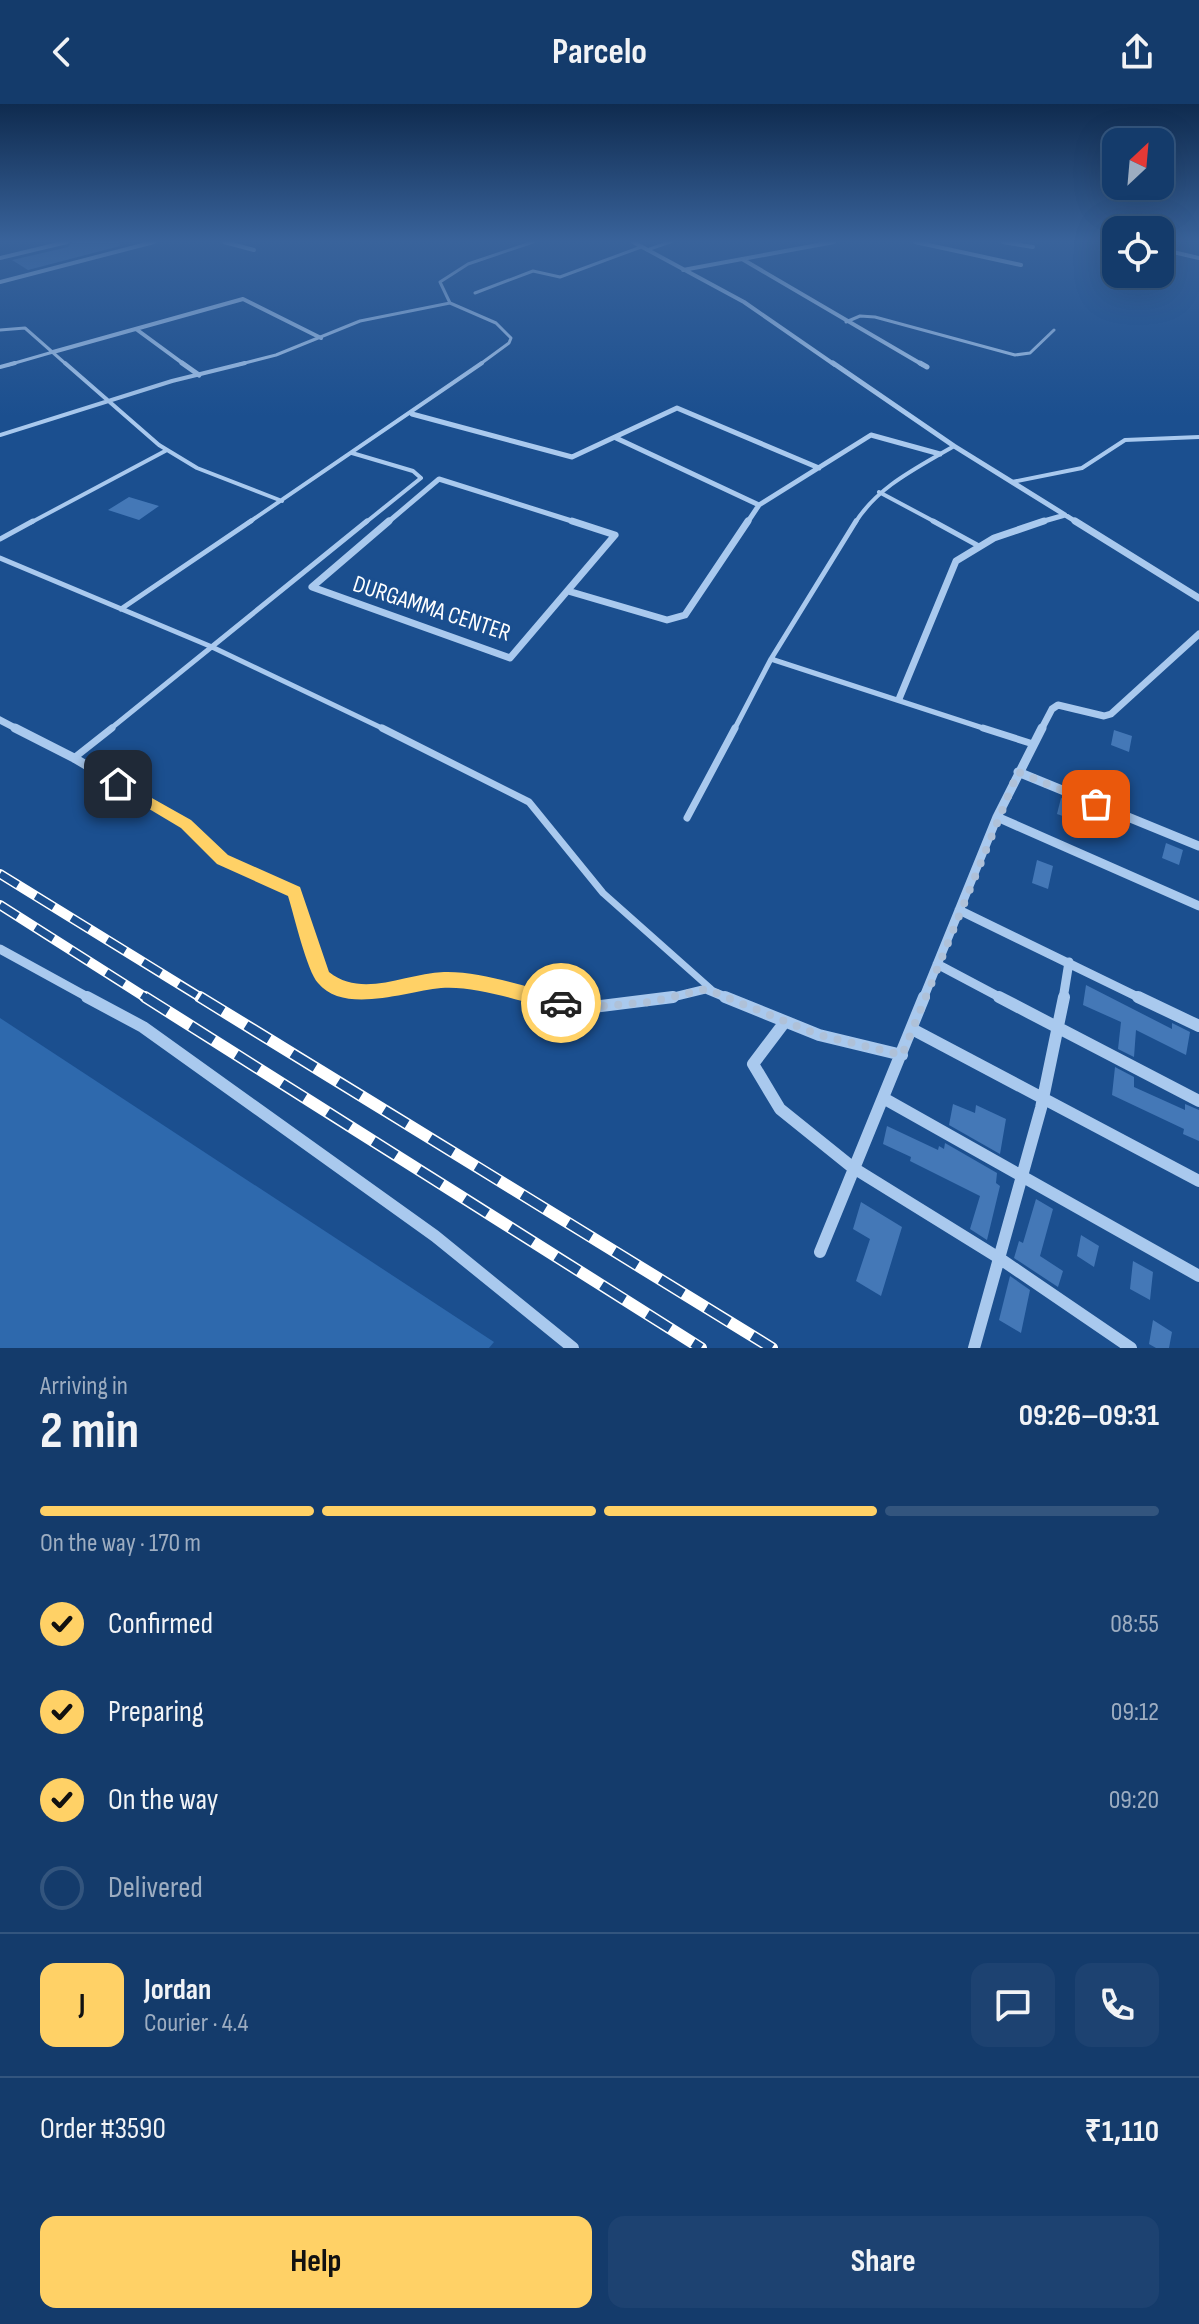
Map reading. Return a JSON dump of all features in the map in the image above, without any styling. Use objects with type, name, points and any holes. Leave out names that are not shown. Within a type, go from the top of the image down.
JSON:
[{"type":"street","points":[[53,352],[239,300]]},
{"type":"street","points":[[245,300],[321,338]]},
{"type":"street","points":[[740,300],[954,446],[1199,598]]},
{"type":"street","points":[[810,300],[927,367]]},
{"type":"street","points":[[136,329],[199,375]]},
{"type":"street","points":[[412,414],[572,457],[677,408],[819,468]]},
{"type":"street","points":[[568,591],[667,620],[685,615],[759,505],[871,435],[940,454]]},
{"type":"street","points":[[616,438],[759,505]]},
{"type":"street","name":"DURGAMMA CENTER","points":[[439,479],[615,535],[568,591],[510,658],[312,587],[439,479]]},
{"type":"street","points":[[899,699],[956,561],[977,545],[1065,515]]},
{"type":"street","points":[[820,1252],[852,1167],[885,1099],[997,817],[1052,709],[1058,705],[1104,716],[1111,714],[1199,634]]},
{"type":"street","points":[[0,720],[74,758],[186,824],[223,860],[295,892],[323,977],[331,984],[361,994],[443,980],[468,982],[567,1005],[593,1007],[650,1002],[700,990],[713,991],[784,1023],[902,1055]]},
{"type":"street","points":[[1018,772],[1199,846]]},
{"type":"street","points":[[997,817],[1199,906]]},
{"type":"street","points":[[959,910],[1199,1026]]},
{"type":"street","points":[[0,949],[143,1027],[435,1236],[573,1348]]},
{"type":"street","points":[[974,1348],[1034,1146],[1041,1099],[1060,1030],[1069,962]]},
{"type":"street","points":[[937,964],[1199,1101]]},
{"type":"street","points":[[784,1023],[753,1064],[780,1109],[852,1167],[999,1258],[1131,1348]]},
{"type":"street","points":[[912,1029],[1199,1181]]},
{"type":"street","points":[[885,1099],[1199,1276]]},
{"type":"lane","points":[[0,435],[111,400],[276,355],[373,318],[450,303],[496,323],[511,338],[509,343],[412,414],[121,609]]},
{"type":"lane","points":[[846,322],[860,316],[875,317],[1021,355],[1030,353],[1054,330]]},
{"type":"lane","points":[[0,330],[25,328],[167,450],[197,468],[282,501]]},
{"type":"lane","points":[[0,367],[53,352]]},
{"type":"lane","points":[[1012,482],[1082,468],[1125,440],[1199,437]]},
{"type":"lane","points":[[687,818],[771,659],[867,503],[879,492],[954,446]]},
{"type":"lane","points":[[0,539],[167,450]]},
{"type":"lane","points":[[74,758],[421,478],[413,471],[352,453]]},
{"type":"lane","points":[[879,492],[977,545]]},
{"type":"lane","points":[[0,558],[212,647],[425,748],[529,802],[603,893],[713,991]]},
{"type":"lane","points":[[771,659],[1033,744]]},
{"type":"shaded area","points":[[0,1018],[494,1342],[489,1348],[0,1348]]},
{"type":"building","points":[[129,497],[159,506],[139,520],[108,510]]},
{"type":"building","points":[[1114,730],[1132,736],[1129,752],[1111,745]]},
{"type":"building","points":[[1061,798],[1079,805],[1074,820],[1057,814]]},
{"type":"building","points":[[1166,843],[1183,850],[1179,865],[1162,858]]},
{"type":"building","points":[[1037,860],[1053,866],[1048,889],[1032,883]]},
{"type":"building","points":[[1086,985],[1172,1029],[1172,1023],[1190,1032],[1186,1055],[1136,1030],[1134,1057],[1118,1049],[1121,1022],[1083,1005]]},
{"type":"building","points":[[1115,1067],[1134,1077],[1134,1087],[1185,1110],[1185,1104],[1199,1110],[1199,1141],[1183,1134],[1184,1129],[1112,1095]]},
{"type":"building","points":[[953,1104],[975,1113],[976,1105],[1006,1119],[1000,1154],[949,1125]]},
{"type":"building","points":[[887,1126],[938,1150],[939,1146],[944,1149],[945,1143],[997,1173],[996,1183],[1000,1186],[987,1240],[970,1229],[980,1196],[883,1144]]},
{"type":"building","points":[[1036,1199],[1053,1209],[1040,1256],[1063,1271],[1058,1287],[1014,1258],[1019,1241],[1023,1243]]},
{"type":"building","points":[[861,1202],[902,1227],[881,1296],[856,1281],[870,1239],[853,1229]]},
{"type":"building","points":[[1081,1235],[1099,1246],[1094,1267],[1077,1256]]},
{"type":"building","points":[[1133,1261],[1153,1272],[1150,1300],[1130,1289]]},
{"type":"building","points":[[1010,1276],[1030,1290],[1021,1333],[999,1320]]},
{"type":"building","points":[[1153,1320],[1172,1332],[1169,1348],[1156,1348],[1149,1344]]},
{"type":"railway","points":[[0,874],[203,999]]},
{"type":"railway","points":[[0,905],[148,999]]},
{"type":"railway","points":[[145,997],[701,1348]]},
{"type":"railway","points":[[200,997],[772,1348]]},
{"type":"way so far","points":[[561,1003],[593,1007],[650,1002],[706,989],[819,1035],[902,1055],[1018,772],[1096,804]]},
{"type":"route","points":[[118,784],[186,824],[223,860],[295,892],[323,977],[331,984],[361,994],[443,980],[468,982],[561,1003]]}]
